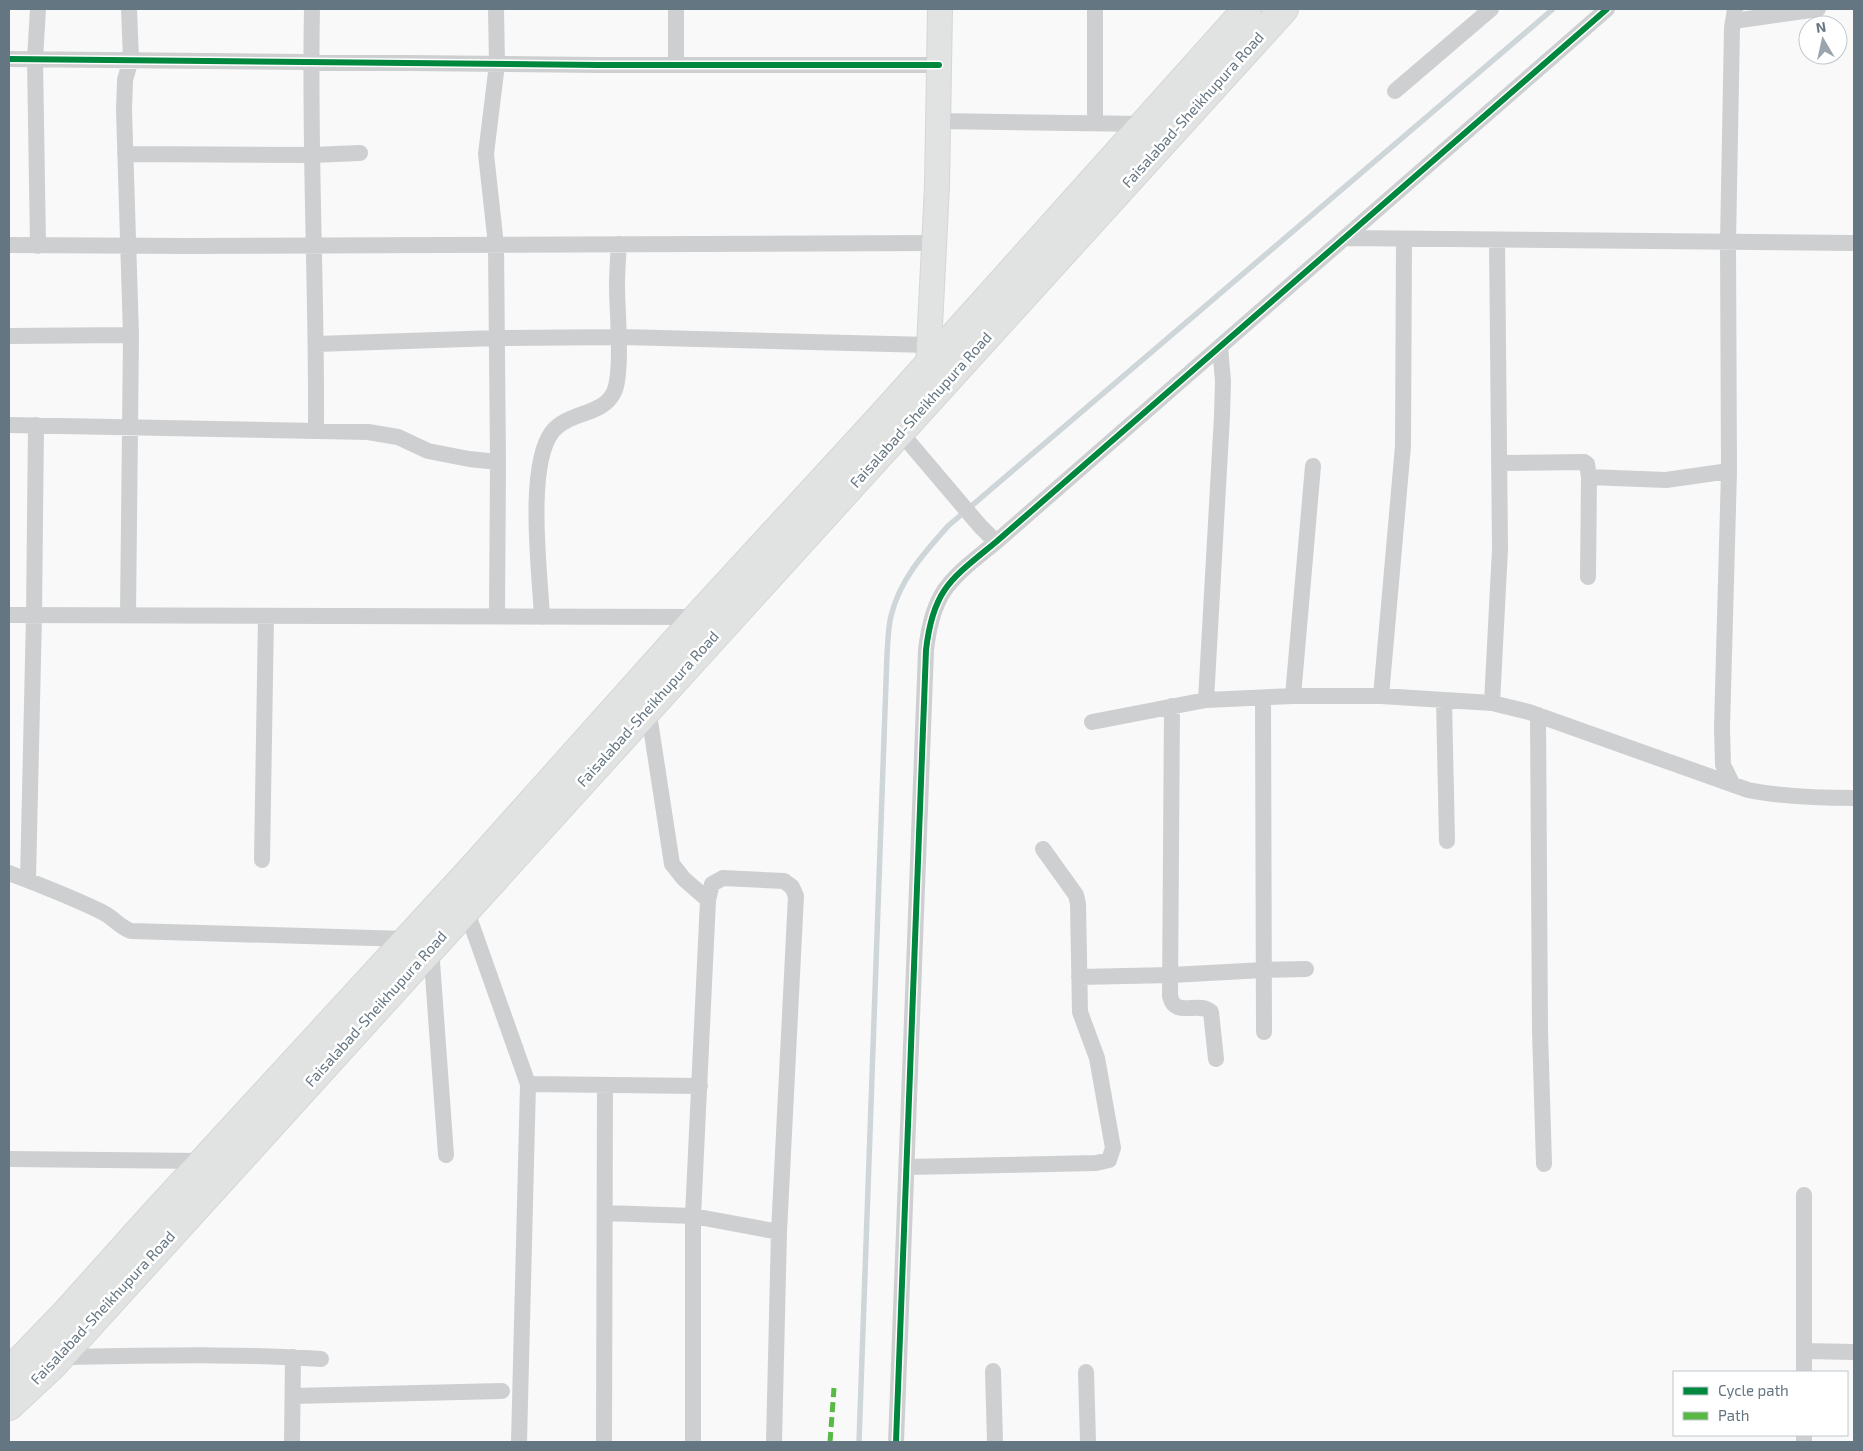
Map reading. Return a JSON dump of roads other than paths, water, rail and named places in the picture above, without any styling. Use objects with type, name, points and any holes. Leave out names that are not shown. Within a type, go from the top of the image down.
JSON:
[{"type":"highway","name":"Faisalabad-Sheikhupura Road","points":[[9,1372],[65,1314],[202,1161],[419,944],[466,909],[648,708],[892,423],[928,355],[1144,124],[1247,9]]},
{"type":"highway","name":"Faisalabad-Sheikhupura Road","points":[[9,1406],[60,1357],[419,944],[698,617],[892,423],[1284,9]]},
{"type":"street","points":[[38,9],[35,59],[38,246]]},
{"type":"street","points":[[128,615],[131,335],[125,154],[125,80],[130,60],[129,9]]},
{"type":"street","points":[[312,9],[312,246],[316,344],[316,431]]},
{"type":"street","points":[[496,9],[497,64],[486,154],[496,245],[497,616]]},
{"type":"street","points":[[676,9],[676,65]]},
{"type":"street","points":[[316,344],[496,338],[618,337],[928,355],[934,243],[940,9]]},
{"type":"street","points":[[1094,123],[1095,9]]},
{"type":"street","points":[[1395,91],[1491,9]]},
{"type":"street","points":[[896,1442],[926,650],[929,626],[942,593],[960,572],[1607,9]]},
{"type":"street","points":[[1733,785],[1723,765],[1722,756],[1729,471],[1728,242],[1734,15],[1818,9]]},
{"type":"street","points":[[9,59],[497,64],[939,65]]},
{"type":"street","points":[[938,121],[1144,124]]},
{"type":"street","points":[[125,154],[312,155],[360,153]]},
{"type":"street","points":[[1344,238],[1854,243]]},
{"type":"street","points":[[1381,696],[1403,446],[1404,239]]},
{"type":"street","points":[[1492,703],[1500,549],[1497,240]]},
{"type":"street","points":[[9,246],[934,243]]},
{"type":"street","points":[[542,616],[537,486],[544,452],[552,433],[563,422],[604,405],[610,400],[617,385],[619,244]]},
{"type":"street","points":[[9,336],[131,335]]},
{"type":"street","points":[[1206,700],[1222,416],[1220,347]]},
{"type":"street","points":[[892,423],[980,526],[996,542]]},
{"type":"street","points":[[9,425],[382,433],[398,437],[428,451],[468,459],[498,462]]},
{"type":"street","points":[[28,880],[36,425]]},
{"type":"street","points":[[1500,463],[1584,462],[1588,467],[1588,577]]},
{"type":"street","points":[[1293,696],[1313,466]]},
{"type":"street","points":[[1588,477],[1666,480],[1729,471]]},
{"type":"street","points":[[9,615],[698,617]]},
{"type":"street","points":[[262,860],[266,616]]},
{"type":"street","points":[[1092,722],[1206,700],[1293,696],[1381,696],[1492,703],[1538,716],[1733,785],[1769,794],[1822,798],[1854,798]]},
{"type":"street","points":[[1263,698],[1264,1032]]},
{"type":"street","points":[[1444,700],[1447,841]]},
{"type":"street","points":[[1172,706],[1170,996],[1175,1006],[1207,1008],[1211,1012],[1216,1059]]},
{"type":"street","points":[[648,708],[672,864],[684,879],[708,900]]},
{"type":"street","points":[[1538,716],[1540,1031],[1544,1164]]},
{"type":"street","points":[[906,1167],[1096,1163],[1109,1160],[1113,1148],[1097,1058],[1080,1012],[1078,904],[1076,895],[1043,849]]},
{"type":"street","points":[[9,873],[105,913],[120,926],[131,931],[419,944],[446,1155]]},
{"type":"street","points":[[693,1442],[693,1216],[708,900],[712,884],[724,878],[784,881],[792,887],[796,896],[779,1232],[774,1442]]},
{"type":"street","points":[[466,909],[528,1084],[519,1442]]},
{"type":"street","points":[[1079,977],[1306,970]]},
{"type":"street","points":[[528,1084],[700,1086]]},
{"type":"street","points":[[604,1442],[606,1085]]},
{"type":"street","points":[[9,1159],[202,1161]]},
{"type":"street","points":[[1804,1195],[1804,1371]]},
{"type":"street","points":[[605,1213],[693,1216],[779,1232]]},
{"type":"street","points":[[1804,1351],[1854,1352]]},
{"type":"street","points":[[60,1357],[293,1357],[321,1359]]},
{"type":"street","points":[[292,1442],[293,1357]]},
{"type":"street","points":[[993,1371],[994,1442]]},
{"type":"street","points":[[1086,1372],[1088,1442]]},
{"type":"street","points":[[293,1396],[502,1391]]},
{"type":"waterway","points":[[859,1442],[887,654],[890,621],[900,590],[914,567],[948,526],[1553,9]]}]
